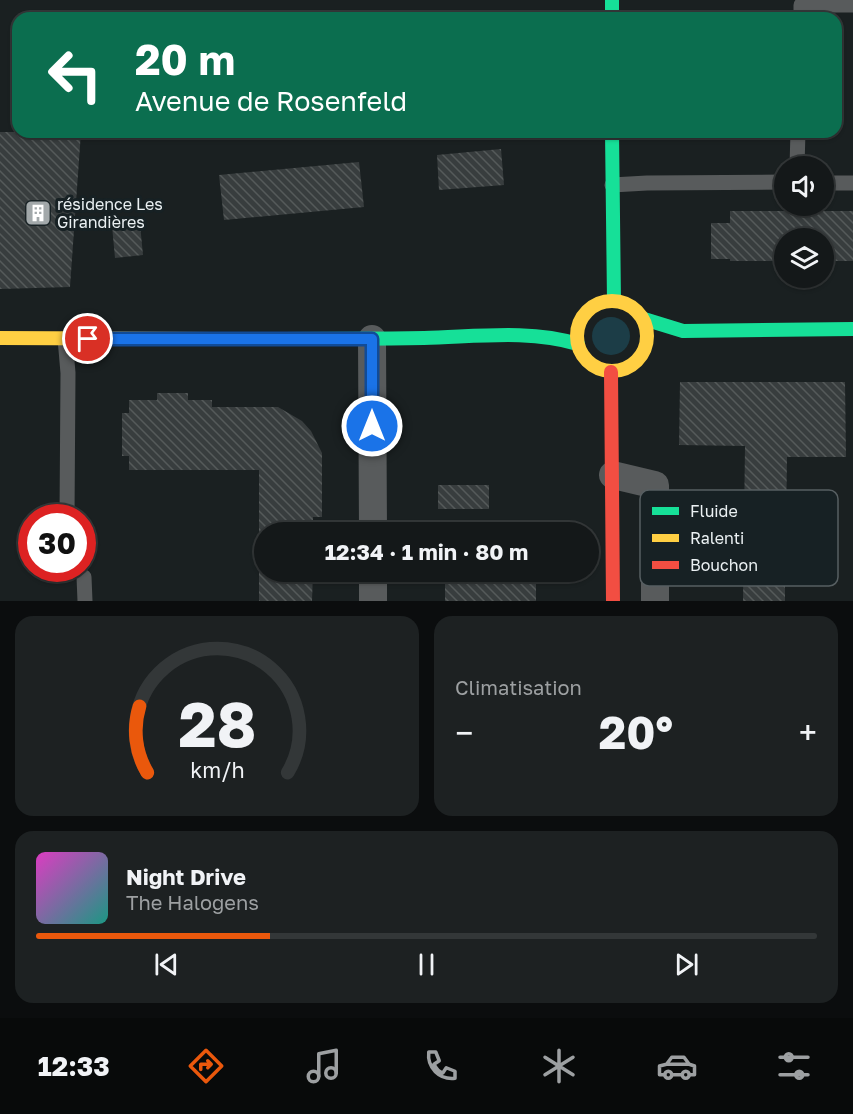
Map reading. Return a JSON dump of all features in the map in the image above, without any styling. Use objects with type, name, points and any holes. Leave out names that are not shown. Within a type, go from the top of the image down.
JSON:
[{"type":"street","points":[[612,138],[614,301]]},
{"type":"street","points":[[614,301],[626,303],[644,319],[648,341],[645,351],[631,367],[610,372],[599,369],[582,355],[577,333],[585,313],[594,306],[614,301]]},
{"type":"street","points":[[644,319],[683,331],[853,329]]},
{"type":"street","points":[[0,338],[555,337],[578,344]]},
{"type":"street","points":[[372,339],[373,522]]},
{"type":"street","points":[[610,372],[613,601]]},
{"type":"street","points":[[613,475],[655,485],[655,490]]},
{"type":"street","points":[[373,582],[373,601]]},
{"type":"lane","points":[[801,12],[801,5],[853,5]]},
{"type":"lane","points":[[797,156],[798,138]]},
{"type":"lane","points":[[612,185],[774,182]]},
{"type":"lane","points":[[834,183],[853,183]]},
{"type":"lane","points":[[65,338],[68,373],[67,504]]},
{"type":"lane","points":[[84,582],[84,601]]},
{"type":"shaded area","points":[[611,317],[624,323],[630,336],[624,349],[611,355],[598,349],[592,336],[598,323]]},
{"type":"building","name":"résidence Les Girandières","points":[[0,132],[12,132],[12,138],[81,138],[70,287],[0,289]]},
{"type":"building","points":[[501,149],[504,185],[439,190],[437,155]]},
{"type":"building","points":[[359,162],[364,207],[224,220],[219,175]]},
{"type":"building","points":[[730,211],[774,211],[774,216],[834,216],[834,211],[853,211],[853,261],[834,261],[834,228],[774,228],[774,261],[711,259],[711,223],[730,223]]},
{"type":"building","points":[[140,224],[143,255],[115,258],[112,226]]},
{"type":"building","points":[[680,382],[845,382],[846,457],[787,457],[787,490],[744,490],[745,446],[679,445]]},
{"type":"building","points":[[157,393],[188,393],[188,400],[212,400],[212,407],[278,407],[302,421],[311,431],[322,453],[322,517],[313,517],[313,522],[259,522],[259,470],[129,470],[129,456],[122,456],[122,413],[129,413],[129,400],[157,400]]},
{"type":"building","points":[[438,485],[489,485],[489,509],[438,509]]},
{"type":"building","points":[[259,582],[313,582],[312,601],[259,601]]},
{"type":"building","points":[[445,582],[536,582],[536,601],[445,601]]},
{"type":"building","points":[[743,586],[785,586],[785,601],[743,601]]},
{"type":"traffic: fast","points":[[612,0],[612,12]]},
{"type":"traffic: fast","points":[[612,138],[614,301]]},
{"type":"traffic: fast","points":[[644,319],[683,331],[853,329]]},
{"type":"traffic: fast","points":[[214,339],[521,335],[559,339],[578,344]]},
{"type":"traffic: slow","points":[[619,301],[632,307],[641,316],[645,322],[647,336],[645,350],[637,361],[626,369],[605,371],[587,361],[579,350],[577,329],[587,311],[598,303],[619,301]]},
{"type":"traffic: slow","points":[[0,338],[214,339]]},
{"type":"traffic: jam","points":[[611,372],[613,601]]},
{"type":"place","name":"résidence Les Girandières","points":[[38,213]]},
{"type":"route","points":[[88,339],[372,339],[372,426]]}]
